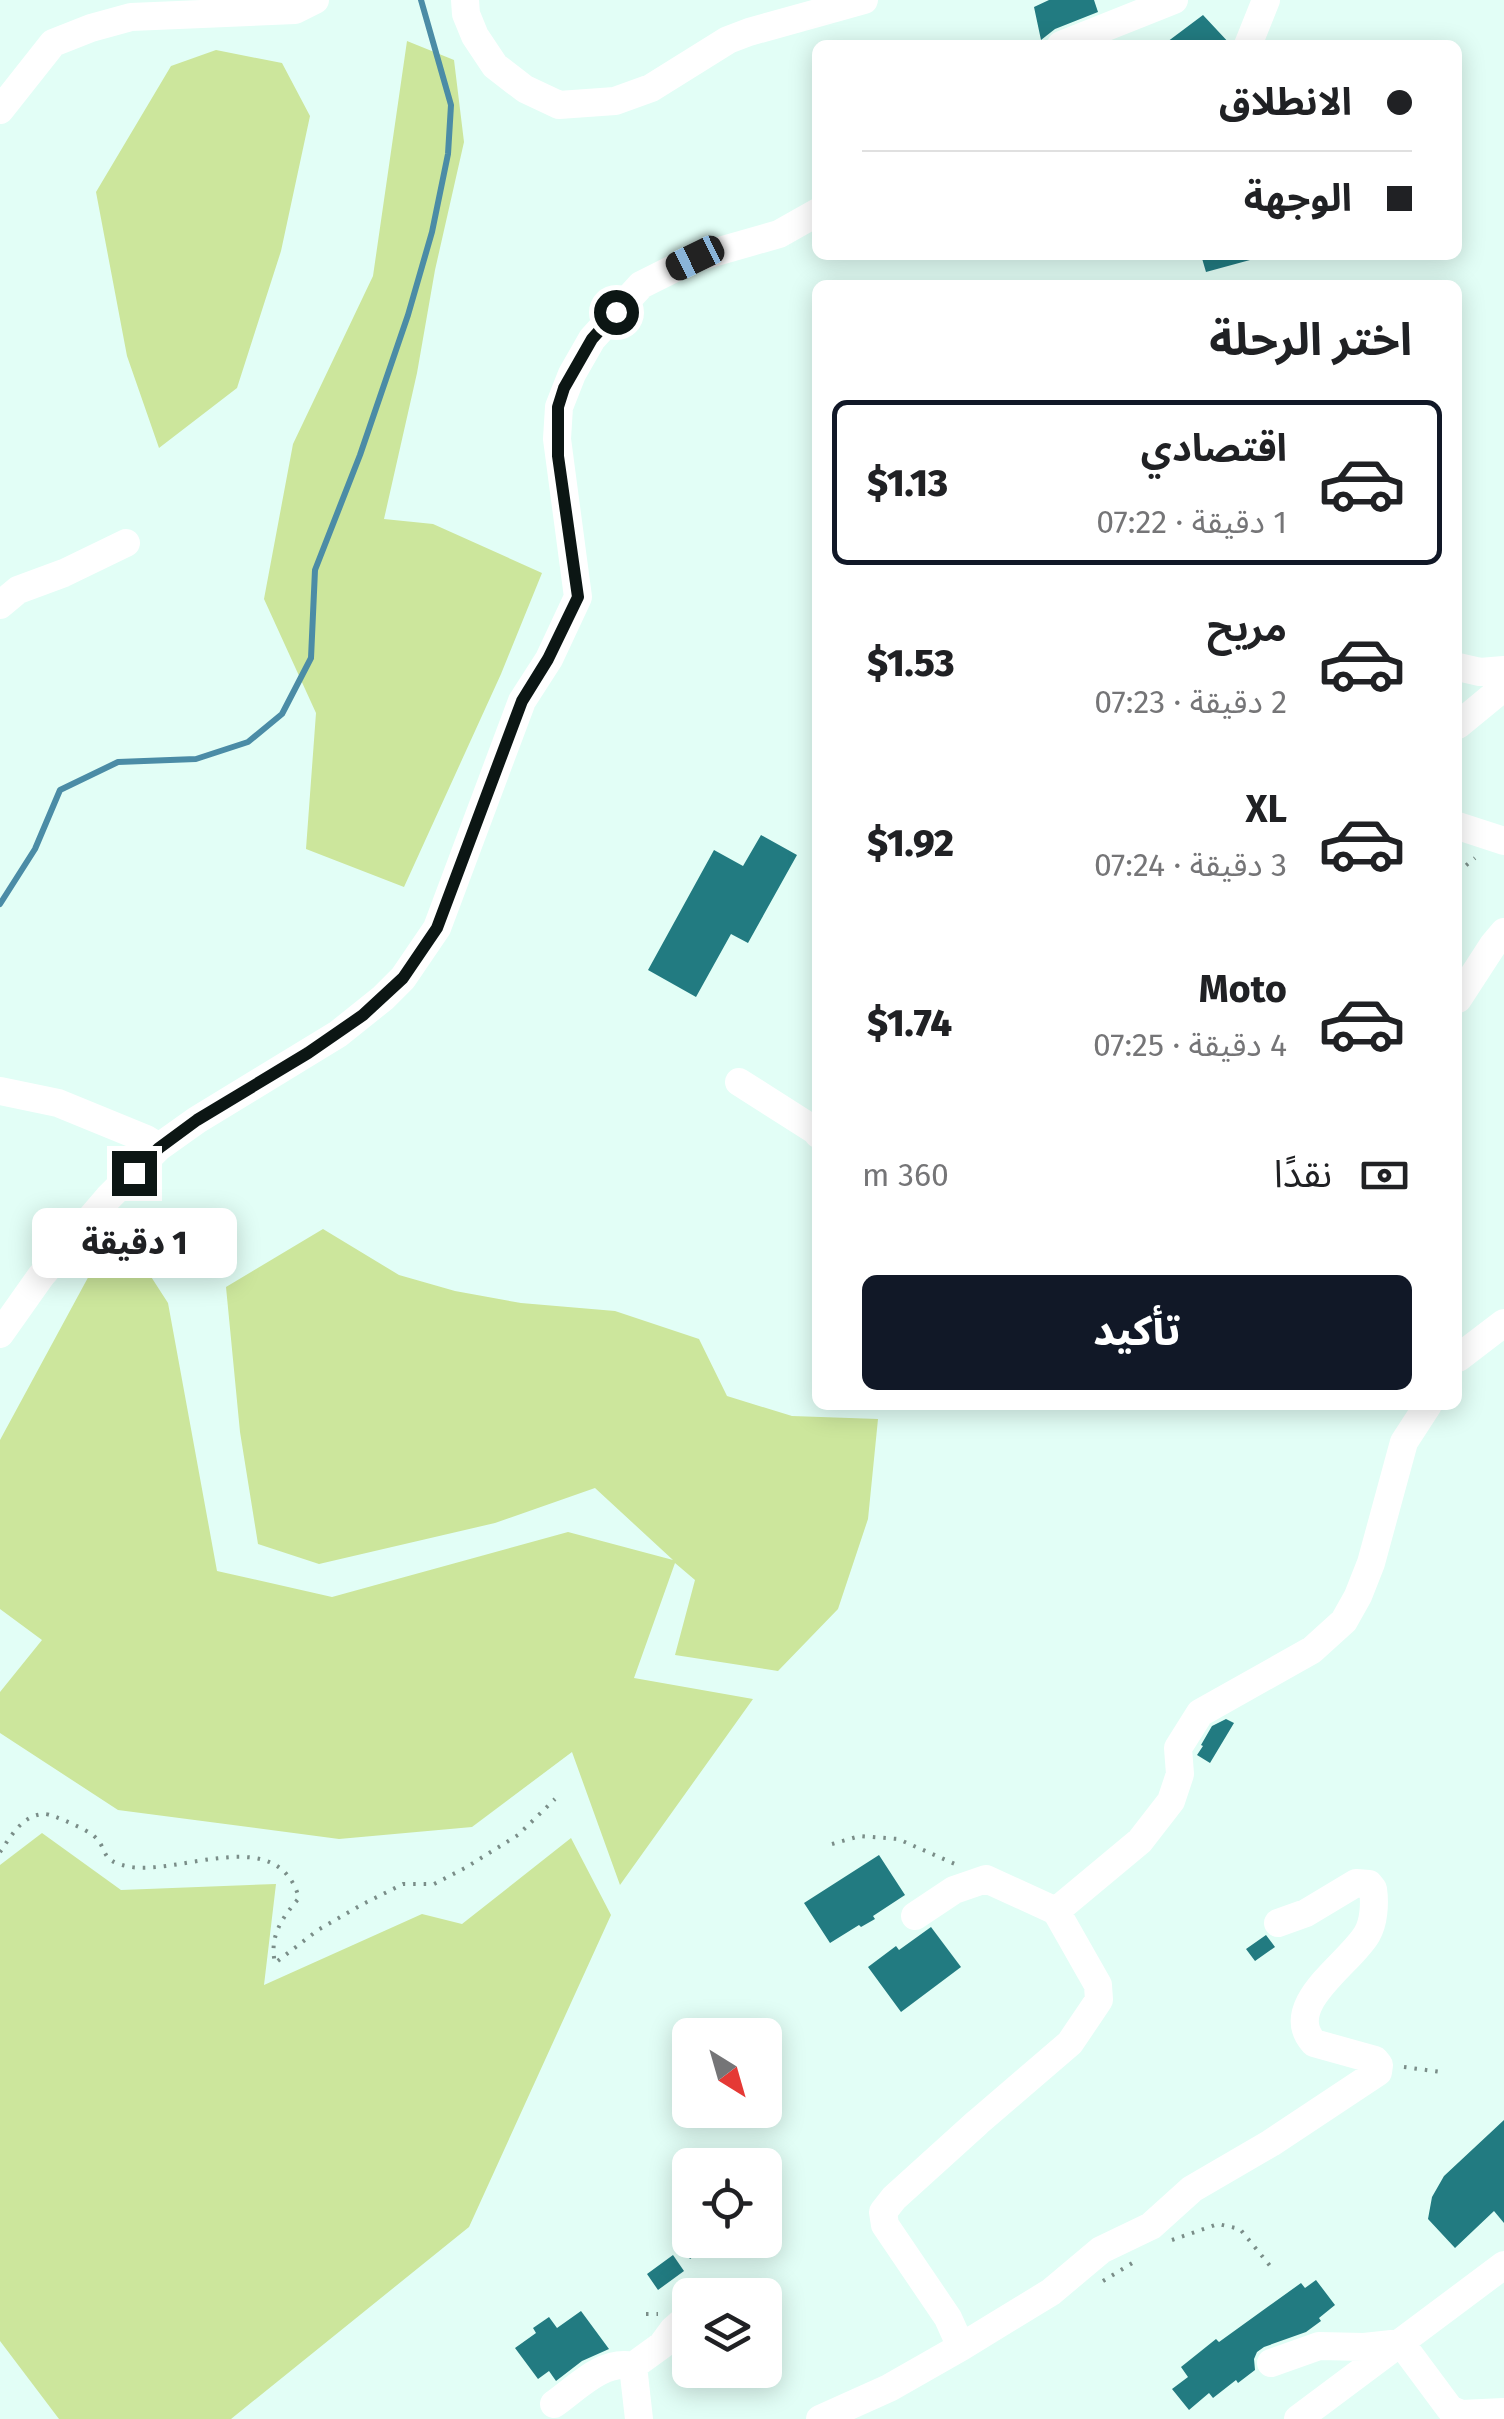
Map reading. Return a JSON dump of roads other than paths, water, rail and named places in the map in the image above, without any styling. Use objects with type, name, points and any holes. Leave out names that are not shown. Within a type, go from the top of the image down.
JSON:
[{"type":"street","points":[[0,110],[53,44],[91,28],[130,16],[295,10],[315,0]]},
{"type":"street","points":[[464,0],[470,25],[494,66],[525,89],[559,105],[615,101],[651,88],[728,40],[864,0]]},
{"type":"street","points":[[1074,40],[1174,0]]},
{"type":"street","points":[[1250,40],[1266,0]]},
{"type":"street","points":[[0,1334],[41,1276],[108,1198],[159,1148],[363,1015],[403,978],[437,928],[522,701],[578,597],[558,456],[558,407],[564,388],[592,339],[641,286],[695,258],[779,234],[812,215]]},
{"type":"street","points":[[0,605],[18,590],[126,543]]},
{"type":"street","points":[[1462,668],[1480,672],[1504,670]]},
{"type":"street","points":[[1462,722],[1504,687]]},
{"type":"street","points":[[1462,827],[1504,841]]},
{"type":"street","points":[[1462,993],[1504,932]]},
{"type":"street","points":[[739,1082],[812,1128]]},
{"type":"street","points":[[0,1091],[58,1103],[159,1148]]},
{"type":"street","points":[[1462,1355],[1504,1323]]},
{"type":"street","points":[[1056,1912],[1140,1841],[1170,1801],[1180,1774],[1178,1748],[1200,1713],[1312,1650],[1344,1621],[1371,1563],[1404,1442],[1425,1410]]},
{"type":"street","points":[[915,1916],[954,1890],[986,1880],[1056,1912],[1098,1985],[1099,2000],[1070,2043],[894,2198],[884,2212],[885,2225],[948,2318],[961,2347]]},
{"type":"street","points":[[820,2419],[888,2388],[1052,2292],[1100,2250],[1151,2226],[1192,2189],[1378,2072],[1376,2060],[1314,2044],[1304,2025],[1320,1984],[1366,1936],[1372,1920],[1373,1888],[1356,1883],[1306,1913],[1278,1923]]},
{"type":"street","points":[[1298,2419],[1504,2265]]},
{"type":"street","points":[[554,2404],[598,2371],[622,2364],[633,2366],[672,2332]]},
{"type":"street","points":[[1271,2363],[1319,2346],[1401,2343]]},
{"type":"street","points":[[1401,2343],[1450,2409],[1461,2414],[1504,2412]]},
{"type":"street","points":[[633,2366],[638,2419]]},
{"type":"waterway","points":[[0,904],[35,849],[60,790],[118,762],[196,759],[248,742],[282,714],[311,658],[315,570],[408,315],[432,232],[448,154],[451,105],[421,0]]}]
